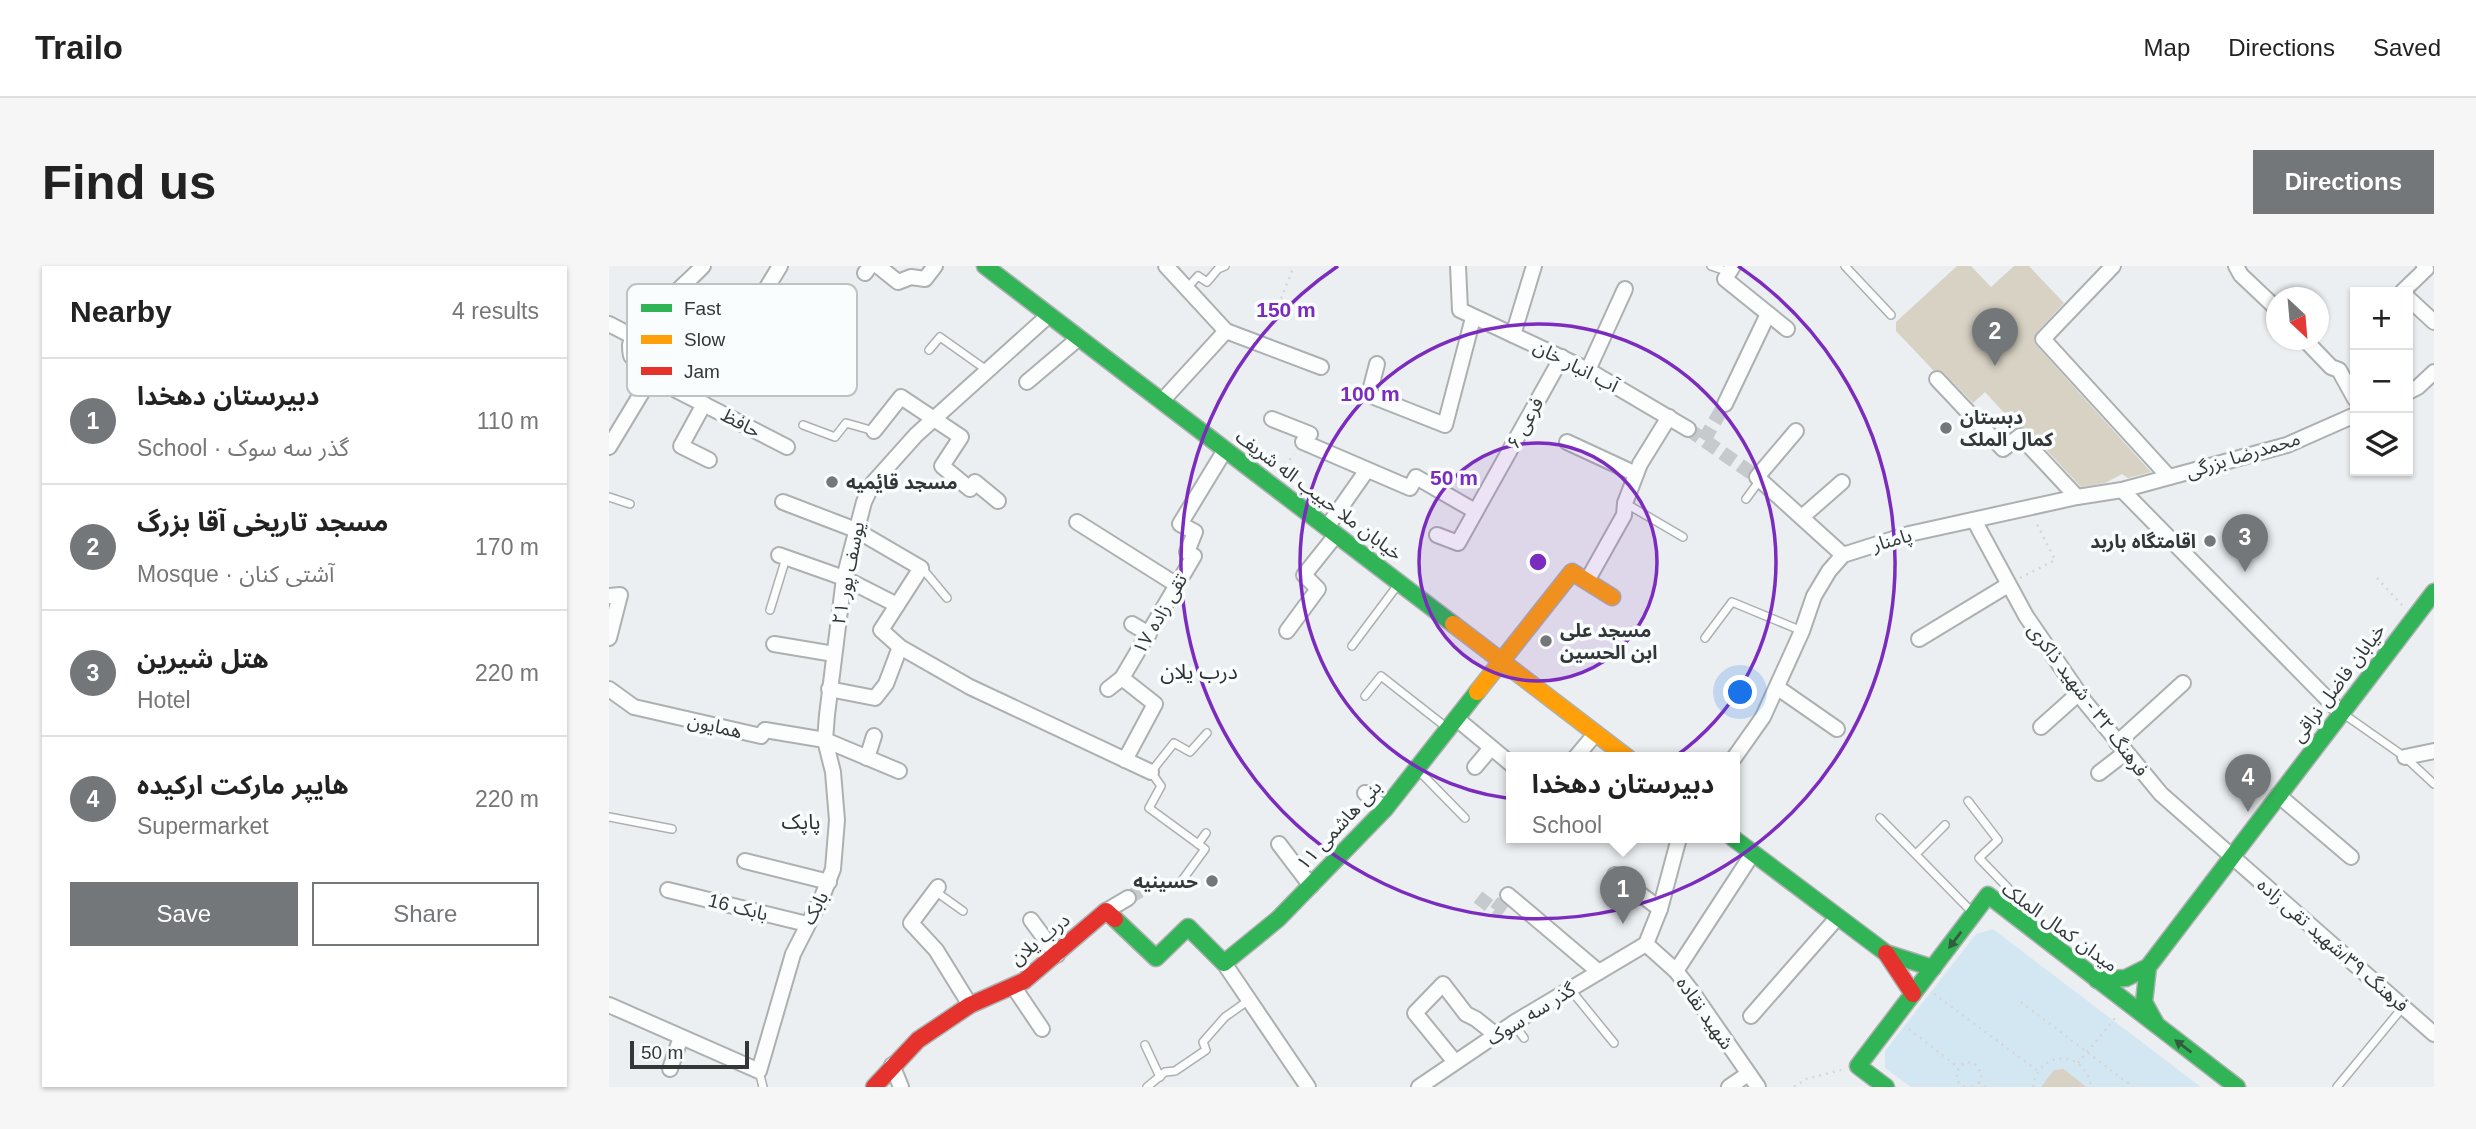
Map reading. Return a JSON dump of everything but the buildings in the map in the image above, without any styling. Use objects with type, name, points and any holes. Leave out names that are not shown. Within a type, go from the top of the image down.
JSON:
[{"type":"main road","name":"خیابان ملا حبیب اله شریف","points":[[985,266],[1620,752]]},
{"type":"main road","name":"بنی هاشمی ۱۱","points":[[1224,963],[1279,919],[1385,809],[1572,572],[1587,581]]},
{"type":"main road","points":[[1587,581],[1612,597]]},
{"type":"main road","name":"خیابان فاضل نراقی","points":[[2148,967],[2341,713],[2423,614],[2434,592]]},
{"type":"main road","points":[[1740,843],[1886,953],[1917,989]]},
{"type":"main road","name":"میدان کمال الملک","points":[[1858,1066],[1988,895],[2237,1087]]},
{"type":"main road","points":[[1106,911],[1156,958],[1188,927],[1224,963]]},
{"type":"main road","name":"درب یلان","points":[[874,1087],[918,1040],[970,1005],[1013,986],[1036,972],[1106,911]]},
{"type":"main road","points":[[1886,953],[1933,968]]},
{"type":"main road","points":[[2097,980],[2126,978],[2148,967]]},
{"type":"main road","points":[[2148,967],[2144,1002],[2157,1026]]},
{"type":"main road","points":[[1858,1066],[1886,1087]]},
{"type":"street","points":[[684,284],[703,266]]},
{"type":"street","points":[[769,284],[780,266]]},
{"type":"street","points":[[871,268],[898,282],[911,277],[925,279],[935,266]]},
{"type":"street","points":[[1166,266],[1226,331],[1321,367]]},
{"type":"street","name":"آب انبار خان","points":[[1458,266],[1459,310],[1588,370],[1688,429]]},
{"type":"street","points":[[1513,335],[1534,266]]},
{"type":"street","points":[[2113,266],[2043,339],[2169,477]]},
{"type":"street","points":[[2236,266],[2266,299]]},
{"type":"street","points":[[2407,287],[2426,269],[2424,266]]},
{"type":"street","points":[[1731,269],[1725,279],[1787,329]]},
{"type":"street","points":[[1588,370],[1625,289]]},
{"type":"street","points":[[2413,303],[2434,322]]},
{"type":"street","points":[[1725,404],[1768,314]]},
{"type":"street","name":"یوسف پور ۲۱","points":[[825,740],[844,578],[864,502],[873,483],[916,435],[1049,315]]},
{"type":"street","points":[[1377,365],[1369,395],[1445,425],[1473,318]]},
{"type":"street","points":[[609,324],[627,333]]},
{"type":"street","points":[[1161,401],[1226,331]]},
{"type":"street","points":[[1027,382],[1079,338]]},
{"type":"street","points":[[2315,350],[2332,367],[2339,370],[2350,390]]},
{"type":"street","name":"فرعی ۶","points":[[1437,535],[1458,543],[1562,357]]},
{"type":"street","points":[[2413,390],[2434,372]]},
{"type":"street","points":[[1937,379],[2003,449],[2020,436],[2077,497]]},
{"type":"street","points":[[609,447],[637,396]]},
{"type":"street","name":"حافظ","points":[[688,396],[787,447]]},
{"type":"street","points":[[874,431],[901,397],[961,437],[941,466],[970,489],[975,482],[998,501]]},
{"type":"street","points":[[704,404],[681,446],[709,460]]},
{"type":"street","points":[[1587,581],[1625,515],[1625,503],[1636,474],[1669,417]]},
{"type":"street","name":"محمدرضا بزرگی","points":[[2169,477],[2287,445],[2350,417]]},
{"type":"street","points":[[1272,419],[1310,434],[1303,442],[1410,488],[1416,477],[1475,511]]},
{"type":"street","points":[[1738,752],[1763,718],[1778,688],[1803,631],[1814,596],[1829,570],[1843,555],[1758,478],[1795,431]]},
{"type":"street","points":[[1567,442],[1636,474]]},
{"type":"street","name":"تقی زاده ۱۷","points":[[1122,678],[1194,556],[1187,552],[1195,532],[1180,524],[1225,450]]},
{"type":"street","points":[[1287,631],[1318,589],[1304,575],[1367,470]]},
{"type":"street","name":"پامنار","points":[[1843,555],[1909,534],[2077,497],[2122,490],[2169,477]]},
{"type":"street","points":[[1802,517],[1842,482]]},
{"type":"street","points":[[2122,490],[2341,713]]},
{"type":"street","points":[[783,502],[856,530],[921,568],[881,630],[900,647],[970,687],[1151,772]]},
{"type":"street","name":"فرهنگ ۳۲ - شهید ذاکری","points":[[1975,520],[2025,616],[2079,693],[2161,794],[2232,857]]},
{"type":"street","points":[[1077,522],[1177,585]]},
{"type":"street","points":[[783,557],[844,578],[897,606]]},
{"type":"street","points":[[1919,639],[2008,585]]},
{"type":"street","points":[[609,596],[620,595],[609,638]]},
{"type":"street","points":[[1132,624],[1149,634]]},
{"type":"street","points":[[774,644],[834,654]]},
{"type":"street","points":[[829,689],[875,698],[886,684],[900,647]]},
{"type":"street","points":[[1108,689],[1122,678],[1155,704],[1125,760]]},
{"type":"street","points":[[2099,773],[2183,683]]},
{"type":"street","points":[[1778,688],[1837,729]]},
{"type":"street","name":"همایون","points":[[609,690],[634,707],[761,736],[765,730],[825,740]]},
{"type":"street","points":[[2041,727],[2079,693]]},
{"type":"street","points":[[1453,724],[1506,760]]},
{"type":"street","points":[[1580,752],[1596,733]]},
{"type":"street","points":[[867,758],[874,736]]},
{"type":"street","points":[[825,740],[899,771]]},
{"type":"street","name":"بابک","points":[[759,1071],[793,954],[829,882],[834,857],[837,820],[833,772],[825,740]]},
{"type":"street","points":[[1475,768],[1491,748]]},
{"type":"street","points":[[2405,757],[2434,751]]},
{"type":"street","points":[[1365,793],[1385,809]]},
{"type":"street","points":[[2279,795],[2351,857]]},
{"type":"street","points":[[1646,944],[1660,909],[1678,843]]},
{"type":"street","points":[[1279,844],[1311,886]]},
{"type":"street","points":[[1676,971],[1753,853]]},
{"type":"street","name":"فرهنگ ۳۹/شهید تقی زاده","points":[[2232,857],[2434,1034]]},
{"type":"street","points":[[745,861],[829,882]]},
{"type":"street","points":[[1615,875],[1660,909]]},
{"type":"street","points":[[937,889],[911,923],[936,950],[970,1005]]},
{"type":"street","name":"بابک 16","points":[[669,890],[807,924]]},
{"type":"street","points":[[1508,895],[1599,972]]},
{"type":"street","points":[[1106,911],[1128,898]]},
{"type":"street","points":[[1751,1016],[1837,918]]},
{"type":"street","points":[[1031,920],[1057,955]]},
{"type":"street","name":"شهید نقاده","points":[[1646,944],[1676,971],[1691,989],[1758,1087]]},
{"type":"street","name":"گذر سه سوک","points":[[1420,1086],[1513,1023],[1646,944]]},
{"type":"street","points":[[1224,963],[1308,1087]]},
{"type":"street","points":[[1455,1062],[1415,1013],[1443,984],[1466,1014],[1496,1035]]},
{"type":"street","points":[[1013,986],[1042,1029]]},
{"type":"street","points":[[609,1005],[759,1071]]},
{"type":"street","points":[[670,1069],[681,1037]]},
{"type":"street","points":[[892,1065],[901,1087]]},
{"type":"street","points":[[1729,1087],[1748,1074]]},
{"type":"lane","points":[[1186,288],[1198,276],[1207,282],[1218,269],[1225,266]]},
{"type":"lane","points":[[1711,266],[1731,269]]},
{"type":"lane","points":[[1845,266],[1891,315]]},
{"type":"lane","points":[[929,350],[940,337],[988,371]]},
{"type":"lane","points":[[803,425],[835,437],[846,423],[874,431]]},
{"type":"lane","points":[[1746,499],[1758,478]]},
{"type":"lane","points":[[609,497],[630,505]]},
{"type":"lane","points":[[1625,503],[1683,537]]},
{"type":"lane","points":[[770,610],[783,557]]},
{"type":"lane","points":[[921,568],[947,598]]},
{"type":"lane","points":[[1353,646],[1399,583]]},
{"type":"lane","points":[[1705,638],[1732,602],[1803,631]]},
{"type":"lane","points":[[1366,696],[1381,676],[1453,724]]},
{"type":"lane","points":[[2341,713],[2405,757],[2434,785]]},
{"type":"lane","points":[[1178,886],[1205,849],[1149,808],[1161,786],[1151,772],[1174,743],[1190,752],[1207,733]]},
{"type":"lane","points":[[1417,769],[1465,818]]},
{"type":"lane","points":[[1968,801],[1998,839],[1979,858],[2008,888],[1997,902]]},
{"type":"lane","points":[[609,827],[610,818],[672,829]]},
{"type":"lane","points":[[1879,818],[1974,914]]},
{"type":"lane","points":[[1916,854],[1945,825]]},
{"type":"lane","points":[[1198,844],[1206,833]]},
{"type":"lane","points":[[937,889],[963,911]]},
{"type":"lane","points":[[1570,989],[1613,1043]]},
{"type":"lane","points":[[1147,1087],[1165,1072],[1175,1071],[1206,1050],[1203,1042],[1224,1017],[1249,999]]},
{"type":"lane","points":[[2337,1087],[2403,1007]]},
{"type":"lane","points":[[1513,1023],[1524,1038]]},
{"type":"lane","points":[[1145,1045],[1160,1077]]},
{"type":"lane","points":[[759,1071],[763,1087]]},
{"type":"path","points":[[1263,345],[1294,266]]},
{"type":"path","points":[[1271,484],[1303,442]]},
{"type":"path","points":[[2008,585],[2055,560],[2029,509]]},
{"type":"path","points":[[2377,578],[2423,614]]},
{"type":"path","points":[[1917,989],[2038,1070]]},
{"type":"path","points":[[2021,1002],[2133,1087]]},
{"type":"path","points":[[1895,1018],[1959,1068]]},
{"type":"path","points":[[2033,1087],[2038,1070],[2055,1059],[2074,1061],[2083,1067],[2091,1087]]},
{"type":"path","points":[[1965,1087],[1956,1078],[1959,1068],[1967,1062],[1975,1064],[1982,1074],[1979,1082],[1972,1087]]},
{"type":"path","points":[[1794,1087],[1806,1079],[1858,1066]]},
{"type":"path","points":[[1979,1082],[1986,1087]]},
{"type":"shaded area","points":[[1993,929],[2201,1087],[1911,1087],[1885,1068],[1885,1051],[1976,934]]},
{"type":"tunnel","points":[[1704,440],[1725,404]]},
{"type":"tunnel","points":[[1688,429],[1757,477]]},
{"type":"tunnel","points":[[1128,898],[1145,888]]},
{"type":"tunnel","points":[[1478,897],[1496,911],[1508,895]]},
{"type":"traffic: fast","points":[[985,266],[1453,624]]},
{"type":"traffic: fast","points":[[2155,1022],[2144,1002],[2148,967],[2434,592]]},
{"type":"traffic: fast","points":[[1115,919],[1156,958],[1188,927],[1224,963],[1278,919],[1385,809],[1477,692]]},
{"type":"traffic: fast","points":[[1740,843],[1886,953],[1933,968]]},
{"type":"traffic: fast","points":[[1886,1087],[1858,1066],[1988,895],[2237,1087]]},
{"type":"traffic: fast","points":[[2097,980],[2126,978],[2148,967]]},
{"type":"traffic: slow","points":[[1477,692],[1572,572],[1612,597]]},
{"type":"traffic: slow","points":[[1453,624],[1620,752]]},
{"type":"traffic: jam","points":[[874,1087],[918,1040],[970,1005],[1024,981],[1106,911],[1115,919]]},
{"type":"traffic: jam","points":[[1886,953],[1913,994]]},
{"type":"place","name":"مسجد تاریخی آقا بزرگ","points":[[1995,366]]},
{"type":"place","name":"دبستان کمال الملک","points":[[1946,428]]},
{"type":"place","name":"مسجد قایٔمیه","points":[[832,482]]},
{"type":"place","name":"اقامتگاه باربد","points":[[2210,541]]},
{"type":"place","name":"هتل شیرین","points":[[2245,572]]},
{"type":"place","name":"مسجد علی ابن الحسین","points":[[1546,641]]},
{"type":"place","name":"هایپر مارکت ارکیده","points":[[2248,812]]},
{"type":"place","name":"حسینیه","points":[[1212,881]]},
{"type":"place","name":"دبیرستان دهخدا","points":[[1623,924]]},
{"type":"district","name":"درب یلان","points":[[1199,671]]},
{"type":"district","name":"پاپک","points":[[801,821]]}]
